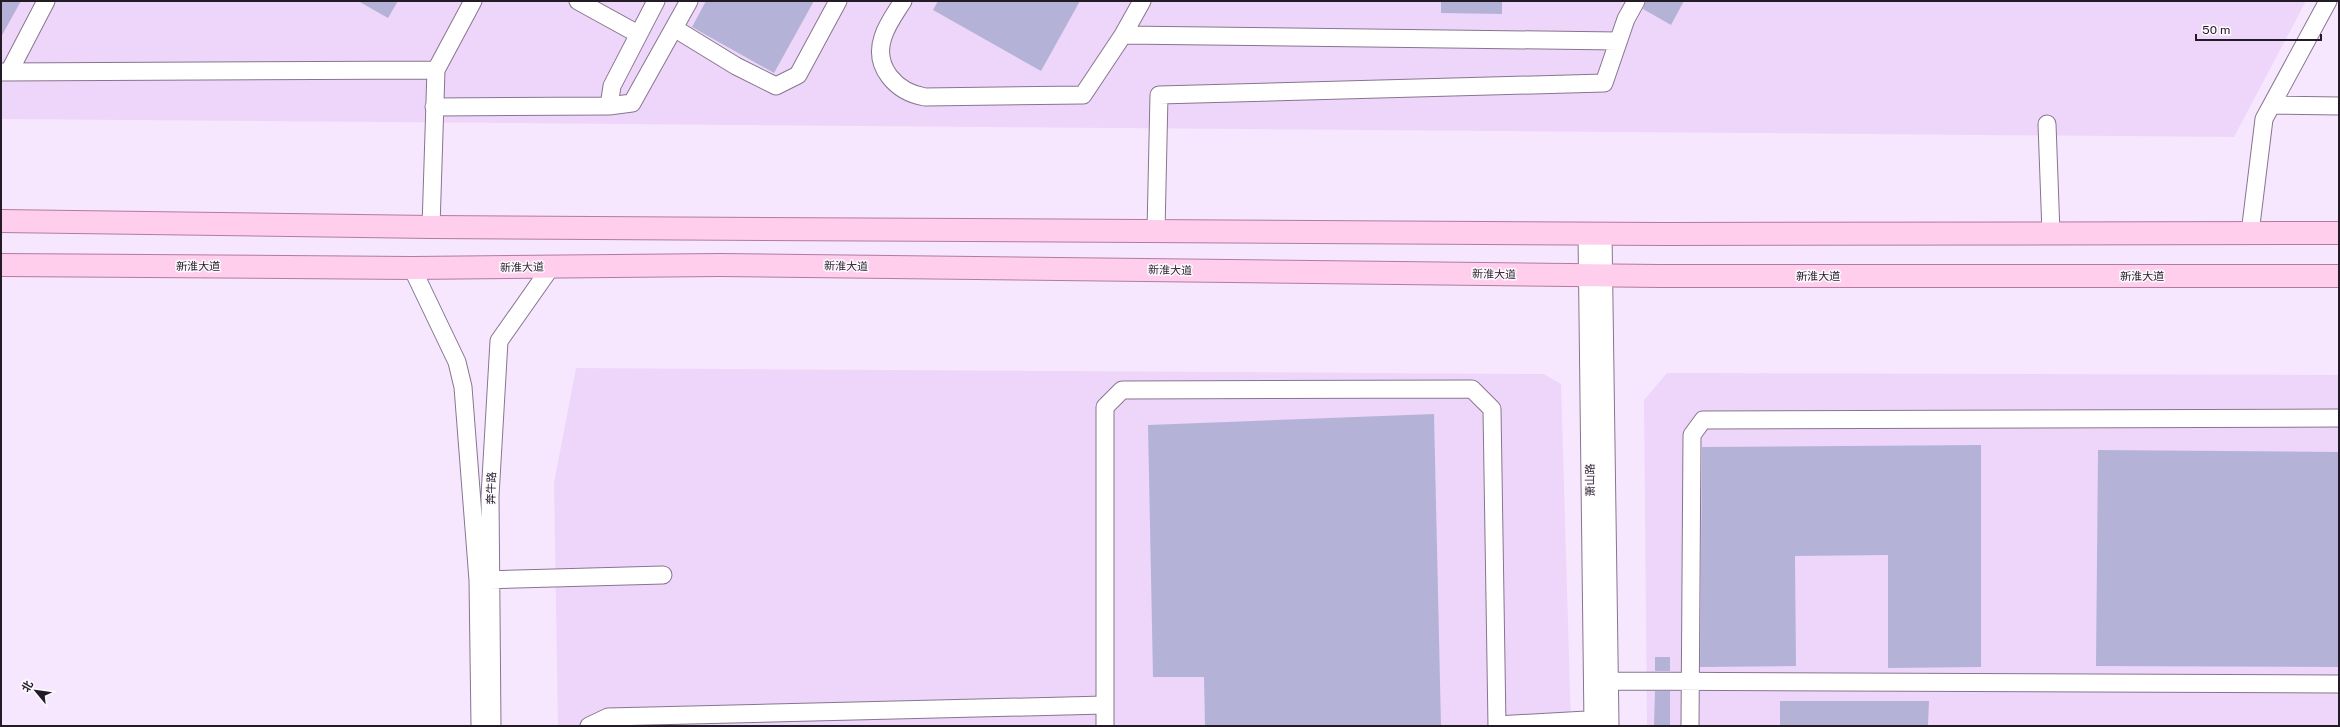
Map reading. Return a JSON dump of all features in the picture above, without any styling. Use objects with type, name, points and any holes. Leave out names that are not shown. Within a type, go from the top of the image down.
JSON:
[{"type":"main road","points":[[1,221],[431,227],[1156,231],[1595,233],[2339,233]]},
{"type":"main road","name":"新淮大道","points":[[1,265],[412,268],[720,265],[1595,275],[2339,276]]},
{"type":"street","points":[[5,72],[46,1]]},
{"type":"street","points":[[431,227],[436,70],[473,1]]},
{"type":"street","points":[[578,1],[638,34]]},
{"type":"street","points":[[609,106],[612,86],[656,1]]},
{"type":"street","points":[[434,107],[609,106],[632,103],[689,1]]},
{"type":"street","points":[[674,28],[736,66],[776,86],[798,75],[838,1]]},
{"type":"street","points":[[903,1],[883,36],[882,59],[885,70],[898,88],[908,93],[925,97],[1083,95],[1123,35],[1142,1]]},
{"type":"street","points":[[1156,231],[1159,95],[1604,83],[1618,41],[1636,1]]},
{"type":"street","points":[[2250,233],[2264,119],[2328,1]]},
{"type":"street","points":[[1123,35],[1618,41]]},
{"type":"street","points":[[5,72],[436,70]]},
{"type":"street","points":[[2272,105],[2339,106]]},
{"type":"street","points":[[2047,124],[2051,233]]},
{"type":"street","name":"萧山路","points":[[1593,723],[1595,233]]},
{"type":"street","name":"奔牛路","points":[[480,726],[485,580],[499,340],[551,267]]},
{"type":"street","name":"奔牛路","points":[[412,268],[458,362],[463,387],[485,580],[492,726]]},
{"type":"street","name":"萧山路","points":[[1595,275],[1610,681],[1610,722]]},
{"type":"street","points":[[1105,726],[1105,407],[1122,390],[1472,389],[1492,409],[1497,725],[1610,722]]},
{"type":"street","points":[[1690,726],[1692,434],[1703,420],[2339,418]]},
{"type":"street","points":[[485,580],[663,575]]},
{"type":"street","points":[[1610,681],[2339,684]]},
{"type":"street","points":[[589,726],[608,718],[1105,706]]},
{"type":"shaded area","points":[[1,1],[2306,1],[2234,137],[1,119]]},
{"type":"shaded area","points":[[576,368],[1544,374],[1561,384],[1571,726],[558,726],[554,483]]},
{"type":"shaded area","points":[[1667,373],[2339,375],[2339,726],[1647,726],[1644,400]]},
{"type":"building","points":[[1,1],[21,1],[1,37]]},
{"type":"building","points":[[358,1],[398,1],[388,18]]},
{"type":"building","points":[[706,1],[814,1],[774,73],[692,27]]},
{"type":"building","points":[[938,1],[1080,1],[1041,71],[933,10]]},
{"type":"building","points":[[1441,1],[1502,1],[1502,14],[1441,13]]},
{"type":"building","points":[[1646,1],[1684,1],[1671,25],[1643,9]]},
{"type":"building","points":[[1434,414],[1441,726],[1205,726],[1204,677],[1153,677],[1148,425]]},
{"type":"building","points":[[1981,445],[1981,667],[1888,668],[1888,555],[1795,556],[1796,666],[1700,667],[1702,447]]},
{"type":"building","points":[[2098,450],[2339,452],[2339,667],[2096,666]]},
{"type":"building","points":[[1655,657],[1670,657],[1670,671],[1655,671]]},
{"type":"building","points":[[1655,691],[1670,691],[1670,726],[1654,726]]},
{"type":"building","points":[[1780,701],[1929,701],[1928,726],[1780,726]]}]
